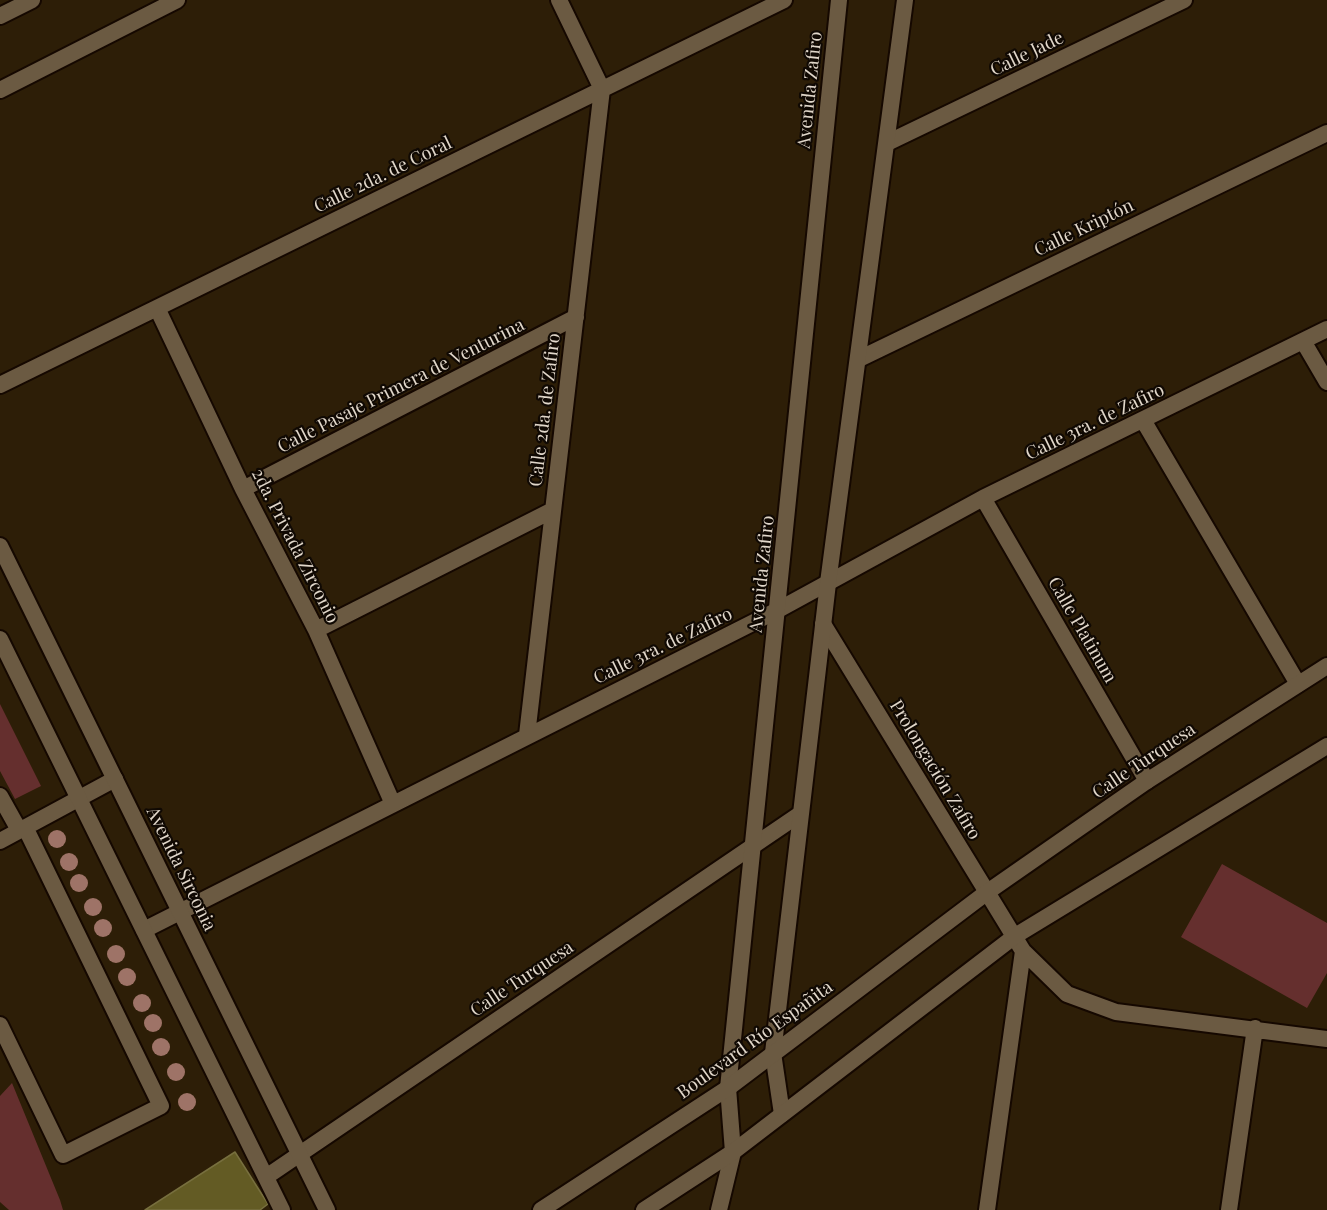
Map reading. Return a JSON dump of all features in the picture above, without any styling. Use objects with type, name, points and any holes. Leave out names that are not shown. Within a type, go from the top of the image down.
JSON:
[{"type":"street","points":[[0,16],[32,0]]},
{"type":"street","points":[[0,90],[177,0]]},
{"type":"street","points":[[559,0],[602,89]]},
{"type":"street","name":"Calle 2da. de Coral","points":[[0,385],[784,0]]},
{"type":"street","name":"Avenida Zafiro","points":[[719,1210],[734,1152],[728,1088],[839,0]]},
{"type":"street","points":[[782,1114],[772,1053],[828,583],[905,0]]},
{"type":"street","name":"Calle Jade","points":[[887,143],[1184,0]]},
{"type":"street","name":"Calle 2da. de Zafiro","points":[[527,735],[602,89]]},
{"type":"street","name":"Calle Kriptón","points":[[859,359],[1327,133]]},
{"type":"street","name":"2da. Privada Zirconio","points":[[157,308],[243,489],[316,630],[393,804]]},
{"type":"street","name":"Calle Pasaje Primera de Venturina","points":[[243,489],[576,317]]},
{"type":"street","name":"Calle 3ra. de Zafiro","points":[[144,930],[778,610],[983,498],[1327,329]]},
{"type":"street","points":[[1303,341],[1327,382]]},
{"type":"street","points":[[1143,420],[1298,684]]},
{"type":"street","name":"Calle Platinum","points":[[983,498],[1147,781]]},
{"type":"street","points":[[316,630],[552,510]]},
{"type":"street","name":"Avenida Sirconia","points":[[0,546],[327,1210]]},
{"type":"street","name":"Prolongación Zafiro","points":[[823,624],[1023,951],[1067,994],[1116,1012],[1327,1039]]},
{"type":"street","points":[[0,639],[282,1210]]},
{"type":"street","name":"Calle Turquesa","points":[[986,893],[1147,781],[1327,666]]},
{"type":"street","points":[[644,1210],[734,1152],[1015,936],[1327,746]]},
{"type":"street","points":[[0,841],[114,778]]},
{"type":"street","points":[[0,796],[23,830],[161,1106],[63,1155],[5,1052],[0,1025]]},
{"type":"street","name":"Calle Turquesa","points":[[266,1177],[800,814]]},
{"type":"street","name":"Boulevard Río Españita","points":[[541,1210],[728,1088],[986,893]]},
{"type":"street","points":[[987,1210],[1023,951]]},
{"type":"street","points":[[1229,1210],[1254,1028]]},
{"type":"shaded area","points":[[0,704],[41,786],[15,799],[0,771]]},
{"type":"shaded area","points":[[1222,864],[1327,923],[1327,973],[1307,1008],[1181,937]]},
{"type":"shaded area","points":[[12,1083],[63,1210],[9,1210],[0,1202],[0,1096]]},
{"type":"building","points":[[235,1152],[268,1204],[260,1210],[145,1210]]}]
